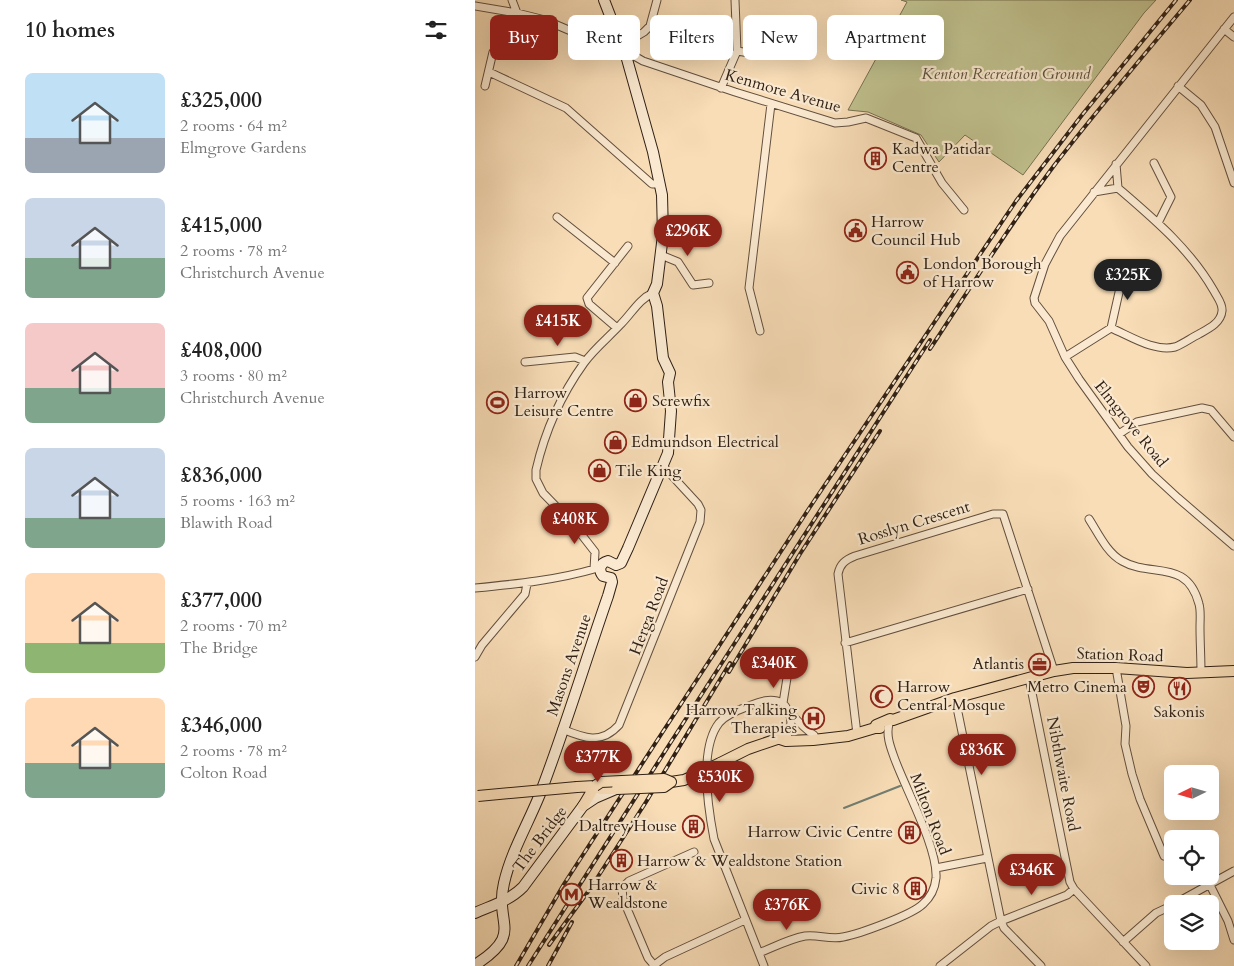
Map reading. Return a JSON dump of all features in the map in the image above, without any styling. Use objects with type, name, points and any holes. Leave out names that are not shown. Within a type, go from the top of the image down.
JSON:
[{"type":"main road","name":"Station Road","points":[[783,738],[786,741],[813,740],[820,736],[857,734],[877,728],[876,725],[890,719],[891,722],[955,698],[1054,671],[1073,668],[1116,668],[1201,673],[1234,671]]},
{"type":"main road","points":[[586,802],[595,786],[601,782],[664,779],[671,782],[684,780],[700,774],[748,749],[783,738]]},
{"type":"main road","name":"The Bridge","points":[[617,788],[664,787],[671,782]]},
{"type":"main road","points":[[476,796],[577,787],[617,788]]},
{"type":"street","points":[[512,0],[517,13]]},
{"type":"street","points":[[604,0],[611,15]]},
{"type":"street","points":[[640,35],[650,26],[657,0]]},
{"type":"street","points":[[721,88],[737,51],[735,0]]},
{"type":"street","name":"Kenmore Avenue","points":[[475,6],[545,20],[568,30]]},
{"type":"street","points":[[1094,192],[1234,16]]},
{"type":"street","points":[[1224,29],[1234,37]]},
{"type":"street","points":[[737,51],[743,52]]},
{"type":"street","name":"Kenmore Avenue","points":[[640,59],[721,88],[835,123],[866,118],[916,138],[942,183],[964,210]]},
{"type":"street","points":[[485,86],[491,60]]},
{"type":"street","points":[[605,569],[595,552],[574,525],[549,500],[539,485],[536,474],[553,416],[560,400],[585,361],[644,297],[653,293],[657,284],[664,218],[663,204],[660,184],[627,60]]},
{"type":"street","points":[[630,72],[643,61]]},
{"type":"street","points":[[489,72],[567,108],[652,184],[660,184]]},
{"type":"street","points":[[1178,86],[1201,105],[1211,120],[1232,172],[1234,183]]},
{"type":"street","points":[[760,331],[749,288],[771,104]]},
{"type":"street","points":[[1154,163],[1171,197],[1158,223]]},
{"type":"street","points":[[1111,328],[1154,346],[1166,348],[1177,346],[1210,328],[1221,318],[1222,310],[1211,285],[1190,256],[1158,223],[1118,188],[1116,164]]},
{"type":"street","points":[[1094,192],[1118,188]]},
{"type":"street","name":"Elmgrove Road","points":[[1094,192],[1060,236],[1045,264],[1034,298],[1035,303],[1049,321],[1065,357],[1084,388],[1119,434],[1152,474],[1234,546]]},
{"type":"street","points":[[557,217],[615,263]]},
{"type":"street","points":[[617,328],[589,304],[587,298],[628,246]]},
{"type":"street","points":[[661,255],[678,262],[693,285],[709,283]]},
{"type":"street","points":[[1065,357],[1111,328],[1124,270]]},
{"type":"street","name":"Masons Avenue","points":[[475,965],[489,956],[505,935],[504,885],[512,858],[540,794],[608,596],[612,582],[605,569],[621,563],[668,453],[671,438],[669,373],[663,358],[657,306],[653,293]]},
{"type":"street","points":[[525,362],[575,357],[585,361]]},
{"type":"street","points":[[1119,434],[1137,422],[1202,408],[1211,410],[1234,437]]},
{"type":"street","name":"Herga Road","points":[[562,729],[582,737],[595,739],[613,732],[624,718],[700,522],[701,510],[698,504],[663,466]]},
{"type":"street","name":"Rosslyn Crescent","points":[[857,734],[838,574],[839,568],[845,560],[855,556],[993,514],[1003,514],[1054,671]]},
{"type":"street","points":[[1089,519],[1111,552],[1121,560],[1134,566],[1165,570],[1184,578],[1193,589],[1200,605],[1201,673]]},
{"type":"street","points":[[595,552],[605,557],[605,569]]},
{"type":"street","points":[[475,588],[527,584],[605,569]]},
{"type":"street","points":[[475,657],[525,594],[527,584]]},
{"type":"street","points":[[845,643],[1028,589]]},
{"type":"street","points":[[1116,668],[1126,726],[1125,744],[1132,774],[1140,799],[1164,856]]},
{"type":"street","points":[[783,738],[789,731],[791,721],[785,706],[787,678]]},
{"type":"street","name":"Nibthwaite Road","points":[[1029,678],[1039,718],[1067,870],[1073,889],[1146,966]]},
{"type":"street","points":[[955,698],[1001,920],[1004,928],[1041,966]]},
{"type":"street","points":[[764,966],[714,839],[710,820],[708,785],[709,743],[713,732],[721,722],[737,711],[763,701],[771,700],[785,706],[808,732],[820,736]]},
{"type":"street","name":"Milton Road","points":[[759,953],[807,936],[843,937],[910,912],[921,906],[930,897],[935,885],[936,868],[931,848],[899,773],[888,738],[891,722]]},
{"type":"street","points":[[877,728],[888,738]]},
{"type":"street","points":[[577,787],[583,794],[586,802]]},
{"type":"street","name":"The Bridge","points":[[475,913],[503,902],[523,887],[586,802],[617,788]]},
{"type":"street","points":[[694,852],[629,881],[621,892],[648,958],[654,966],[665,957],[745,920]]},
{"type":"street","points":[[936,868],[987,858]]},
{"type":"street","points":[[1219,880],[1234,871]]},
{"type":"street","points":[[506,878],[512,884],[523,887]]},
{"type":"street","points":[[1191,895],[1210,885],[1228,921],[1234,940]]},
{"type":"street","points":[[940,966],[1001,920],[1067,894],[1073,889]]},
{"type":"street","points":[[1123,942],[1156,913],[1164,909]]},
{"type":"green space","name":"Kenton Recreation Ground","points":[[901,0],[1156,0],[1144,13],[1023,175],[965,135],[939,162],[921,135],[868,112],[848,110],[875,60],[944,60],[944,15],[900,15],[907,2]]},
{"type":"waterway","points":[[844,808],[900,786]]},
{"type":"railway","points":[[516,966],[564,884],[662,733],[810,507],[1016,201],[1082,115],[1176,0]]},
{"type":"railway","points":[[930,349],[1005,234],[1053,167],[1190,0]]},
{"type":"railway","points":[[528,966],[930,340]]},
{"type":"railway","points":[[729,672],[800,554],[880,431]]},
{"type":"railway","points":[[549,945],[590,889],[646,802],[730,663]]},
{"type":"railway","points":[[548,966],[572,922]]},
{"type":"place","name":"Kadwa Patidar Centre","points":[[876,158]]},
{"type":"place","name":"Harrow Council Hub","points":[[855,231]]},
{"type":"place","name":"London Borough of Harrow","points":[[907,273]]},
{"type":"place","name":"Screwfix","points":[[636,401]]},
{"type":"place","name":"Harrow Leisure Centre","points":[[498,402]]},
{"type":"place","name":"Edmundson Electrical","points":[[615,442]]},
{"type":"place","name":"Tile King","points":[[599,471]]},
{"type":"place","name":"Atlantis","points":[[1040,664]]},
{"type":"place","name":"Metro Cinema","points":[[1143,687]]},
{"type":"place","name":"Sakonis","points":[[1179,688]]},
{"type":"place","name":"Harrow Central Mosque","points":[[881,696]]},
{"type":"place","name":"Harrow Talking Therapies","points":[[813,719]]},
{"type":"place","name":"Daltrey House","points":[[693,826]]},
{"type":"place","name":"Harrow Civic Centre","points":[[909,832]]},
{"type":"place","name":"Harrow & Wealdstone Station","points":[[621,861]]},
{"type":"place","name":"Civic 8","points":[[916,889]]},
{"type":"place","name":"Harrow & Wealdstone","points":[[572,894]]}]
